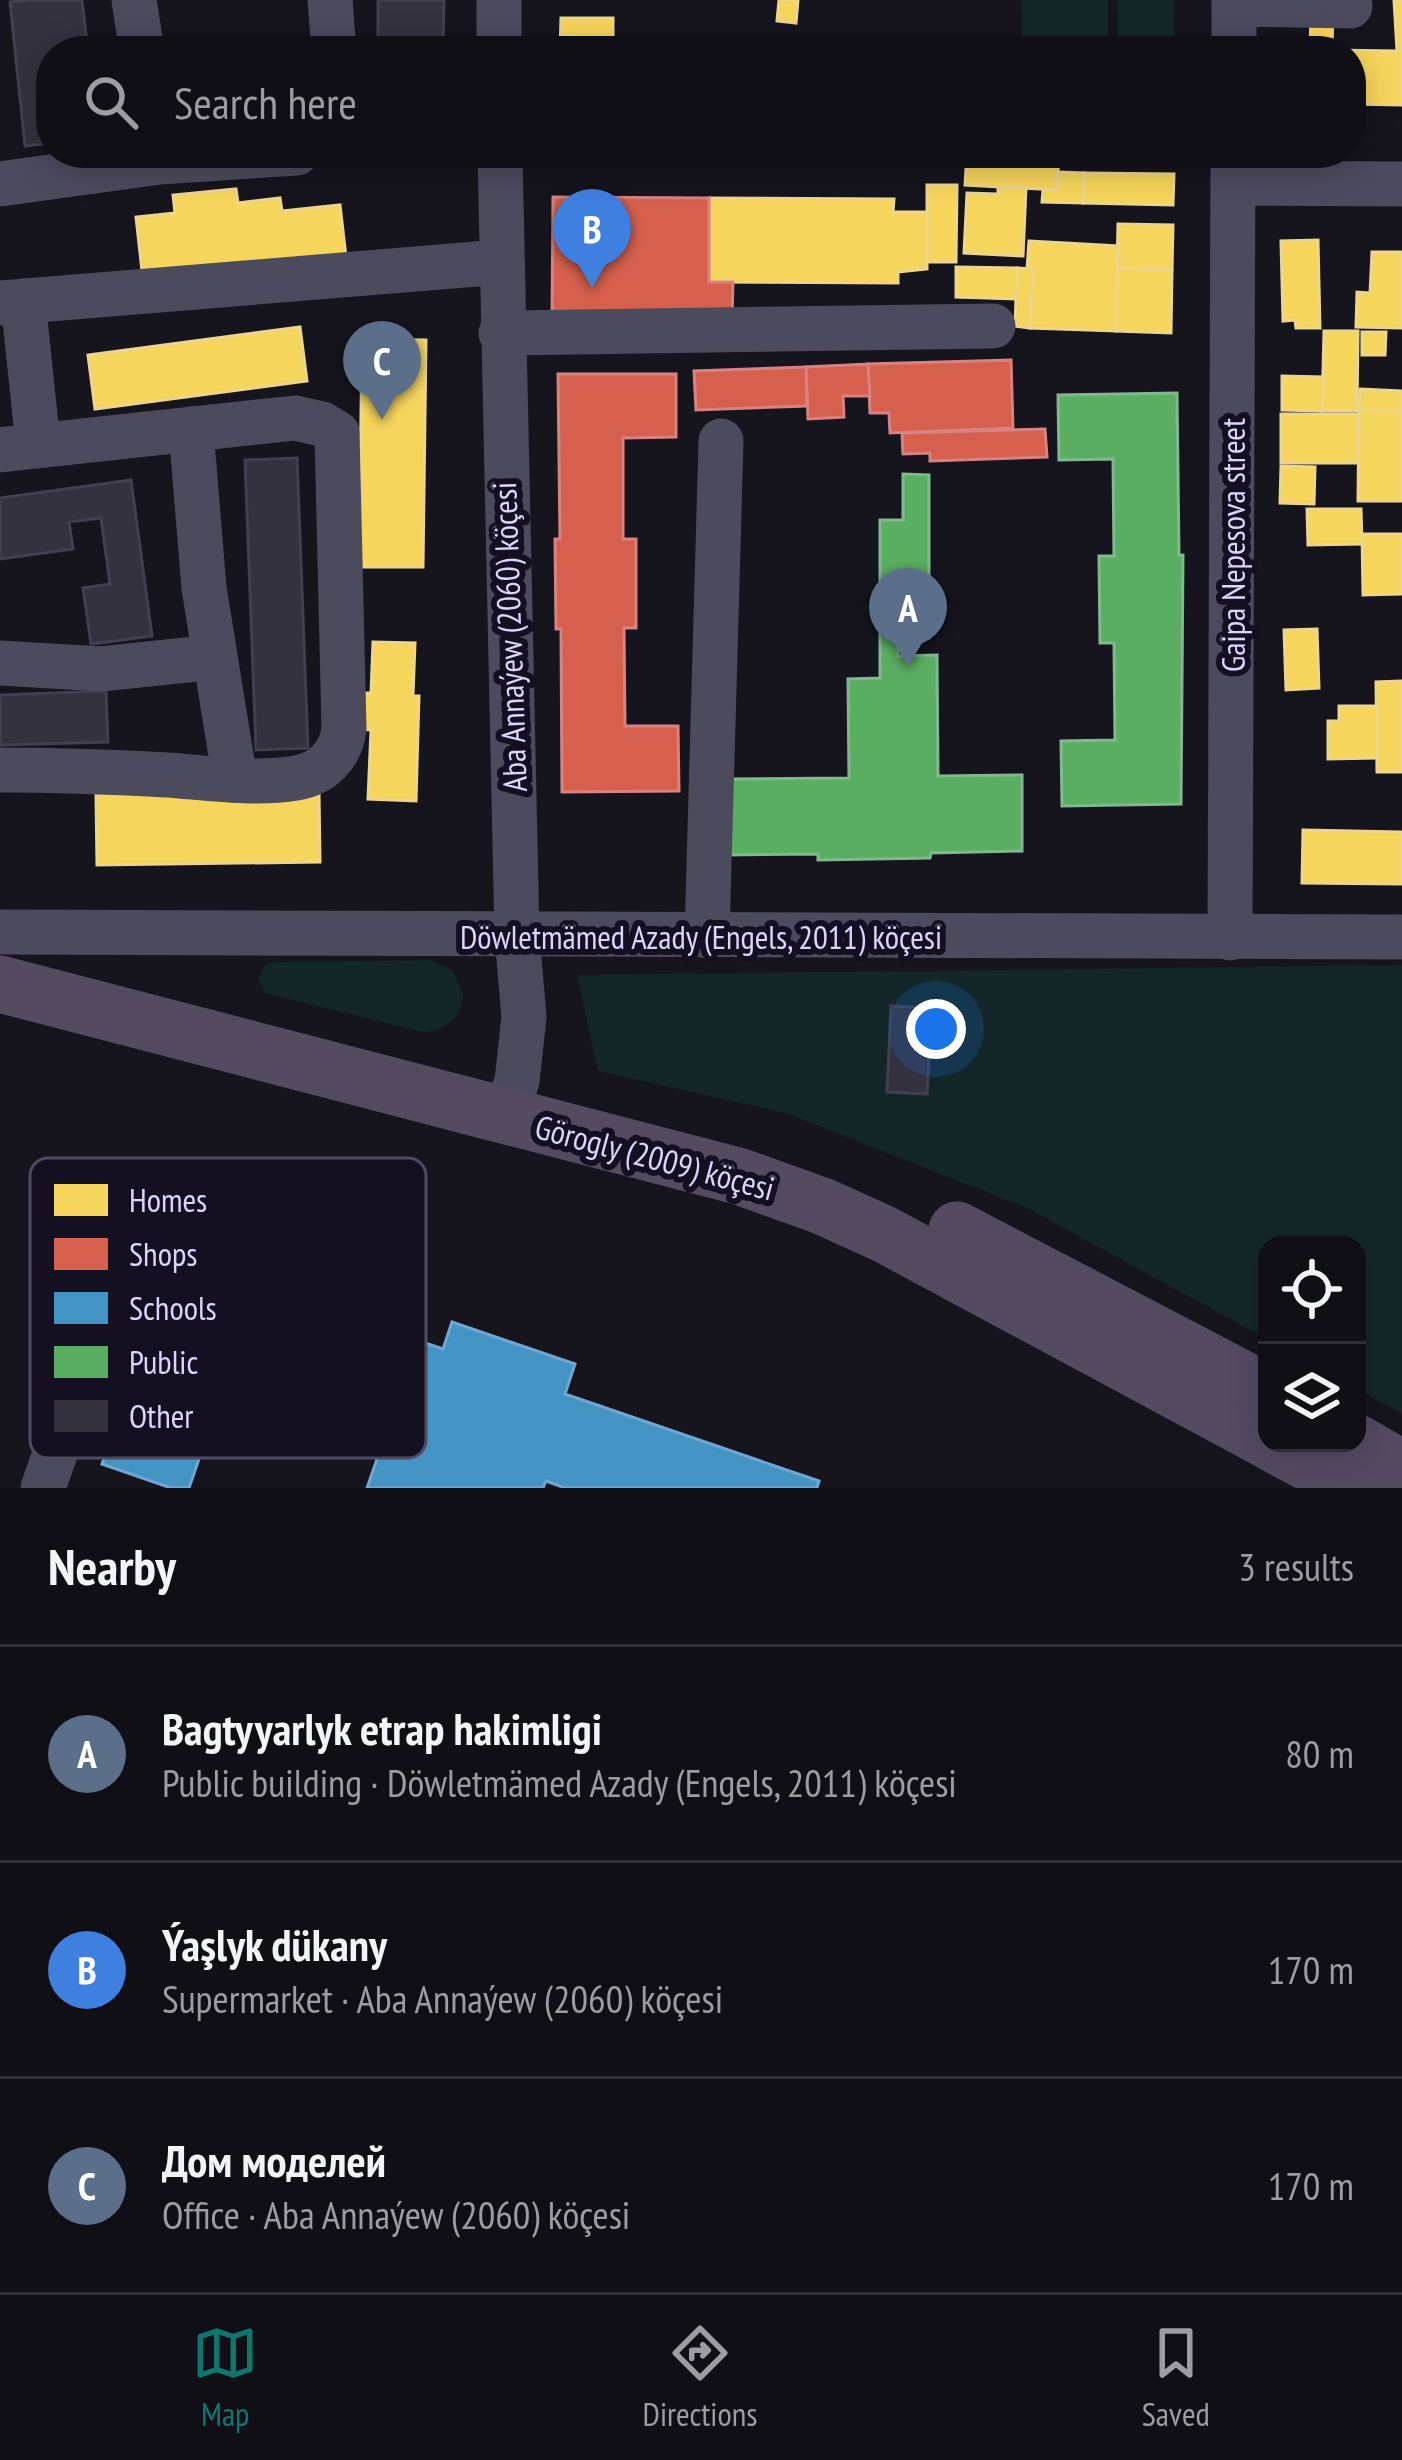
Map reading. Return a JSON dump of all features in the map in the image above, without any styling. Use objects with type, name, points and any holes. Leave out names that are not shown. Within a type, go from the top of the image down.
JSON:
[{"type":"main road","name":"Görogly (2009) köçesi","points":[[0,968],[511,1099],[822,1206],[884,1234],[1258,1436]]},
{"type":"main road","name":"Görogly (2009) köçesi","points":[[511,1099],[706,1127],[830,1169],[921,1210],[1258,1387]]},
{"type":"main road","points":[[1366,1448],[1402,1468]]},
{"type":"main road","name":"Görogly (2009) köçesi","points":[[1288,1452],[1356,1488]]},
{"type":"street","points":[[134,0],[140,36]]},
{"type":"street","points":[[330,0],[333,36]]},
{"type":"street","points":[[499,0],[499,36]]},
{"type":"street","points":[[1234,36],[1234,2],[1350,6]]},
{"type":"street","points":[[0,184],[94,168]]},
{"type":"street","name":"Aba Annaýew (2060) köçesi","points":[[500,168],[517,936],[524,1017],[511,1099]]},
{"type":"street","points":[[1233,168],[1402,184]]},
{"type":"street","name":"Gaipa Nepesova street","points":[[1230,938],[1233,168]]},
{"type":"street","points":[[0,770],[235,780],[298,778],[326,767],[343,741],[337,434],[322,424],[295,418],[19,447],[12,302],[501,262]]},
{"type":"street","points":[[501,333],[993,326]]},
{"type":"street","points":[[191,429],[204,588],[235,780]]},
{"type":"street","points":[[707,936],[721,440]]},
{"type":"street","points":[[0,663],[100,669],[215,657]]},
{"type":"street","name":"Döwletmämed Azady (Engels, 2011) köçesi","points":[[0,968],[517,936],[1402,938]]},
{"type":"street","points":[[43,1488],[53,1458]]},
{"type":"green space","points":[[1022,0],[1108,0],[1108,36],[1022,36]]},
{"type":"green space","points":[[1118,0],[1174,0],[1174,36],[1118,36]]},
{"type":"green space","points":[[431,960],[453,971],[463,994],[451,1022],[423,1032],[265,993],[258,977],[267,963],[276,962]]},
{"type":"green space","points":[[1402,965],[1402,1414],[1366,1394],[1366,1236],[1258,1236],[1258,1334],[1027,1208],[786,1113],[598,1071],[577,975]]},
{"type":"building: Homes","points":[[779,0],[798,0],[796,23],[777,21]]},
{"type":"building: Homes","points":[[1394,0],[1402,0],[1402,105],[1366,104],[1366,51],[1397,51]]},
{"type":"building: Homes","points":[[1311,10],[1333,10],[1332,36],[1310,36]]},
{"type":"building: Homes","points":[[561,18],[613,18],[613,36],[560,36]]},
{"type":"building: Homes","points":[[966,168],[1058,168],[1057,190],[965,185]]},
{"type":"building: Homes","points":[[1058,172],[1084,173],[1083,203],[1042,202],[1043,189],[1057,190]]},
{"type":"building: Homes","points":[[1084,173],[1174,174],[1173,205],[1083,203]]},
{"type":"building: Homes","points":[[927,185],[957,185],[956,262],[927,262]]},
{"type":"building: Homes","points":[[998,187],[1026,188],[1023,256],[964,253],[967,193],[998,194]]},
{"type":"building: Homes","points":[[236,189],[238,203],[280,198],[282,211],[340,205],[346,257],[143,280],[136,217],[175,213],[173,195]]},
{"type":"building: Homes","points":[[709,198],[894,199],[893,212],[927,212],[927,269],[898,272],[898,283],[709,282]]},
{"type":"building: Homes","points":[[1118,224],[1173,225],[1172,270],[1117,268]]},
{"type":"building: Homes","points":[[1318,240],[1320,328],[1296,328],[1295,320],[1283,321],[1281,241]]},
{"type":"building: Homes","points":[[1029,241],[1118,246],[1116,331],[1030,328],[1033,269],[1027,269]]},
{"type":"building: Homes","points":[[1372,252],[1402,252],[1402,328],[1356,327],[1357,292],[1370,293]]},
{"type":"building: Homes","points":[[956,267],[1017,268],[1016,299],[956,297]]},
{"type":"building: Homes","points":[[1017,268],[1033,269],[1030,328],[1015,326]]},
{"type":"building: Homes","points":[[1117,268],[1172,270],[1171,333],[1116,331]]},
{"type":"building: Homes","points":[[300,327],[307,381],[95,409],[88,355]]},
{"type":"building: Homes","points":[[1324,331],[1358,331],[1357,411],[1322,411]]},
{"type":"building: Homes","points":[[1362,332],[1386,332],[1385,355],[1362,355]]},
{"type":"building: Homes","points":[[362,339],[426,340],[423,567],[359,567]]},
{"type":"building: Homes","points":[[1282,376],[1323,377],[1322,411],[1282,410]]},
{"type":"building: Homes","points":[[1360,389],[1402,391],[1402,411],[1359,410]]},
{"type":"building: Homes","points":[[1359,410],[1402,411],[1402,501],[1358,501]]},
{"type":"building: Homes","points":[[1281,414],[1358,414],[1357,463],[1281,463]]},
{"type":"building: Homes","points":[[1281,466],[1315,467],[1314,504],[1280,503]]},
{"type":"building: Homes","points":[[1307,509],[1361,509],[1362,544],[1308,545]]},
{"type":"building: Homes","points":[[1362,534],[1402,534],[1402,594],[1363,595]]},
{"type":"building: Homes","points":[[1317,629],[1319,688],[1286,690],[1284,630]]},
{"type":"building: Homes","points":[[373,642],[415,643],[413,696],[419,696],[416,801],[368,799],[371,730],[357,729],[358,693],[371,693]]},
{"type":"building: Homes","points":[[1402,681],[1402,772],[1377,772],[1376,682]]},
{"type":"building: Homes","points":[[1339,706],[1377,706],[1377,758],[1328,759],[1328,721],[1339,721]]},
{"type":"building: Homes","points":[[319,792],[320,862],[97,865],[96,794]]},
{"type":"building: Homes","points":[[1303,830],[1402,832],[1402,884],[1302,883]]},
{"type":"building: Shops","points":[[553,197],[709,198],[709,282],[733,282],[732,320],[552,319]]},
{"type":"building: Shops","points":[[1011,360],[1013,428],[890,433],[889,413],[870,413],[868,364]]},
{"type":"building: Shops","points":[[868,364],[870,396],[843,396],[844,417],[808,419],[806,367]]},
{"type":"building: Shops","points":[[806,367],[807,406],[696,410],[694,371]]},
{"type":"building: Shops","points":[[558,374],[676,374],[676,437],[623,438],[623,539],[636,539],[636,628],[624,628],[625,726],[678,726],[679,791],[562,792],[555,539],[560,539]]},
{"type":"building: Shops","points":[[1045,429],[1047,457],[930,461],[930,453],[903,454],[902,433]]},
{"type":"building: Schools","points":[[452,1322],[575,1364],[565,1394],[819,1481],[817,1488],[565,1488],[546,1481],[543,1488],[367,1488],[377,1458],[426,1458],[426,1343],[443,1349]]},
{"type":"building: Schools","points":[[104,1458],[199,1458],[189,1488],[171,1488],[102,1464]]},
{"type":"building: Public","points":[[1177,393],[1179,555],[1183,555],[1181,804],[1062,806],[1061,741],[1115,740],[1114,643],[1100,643],[1099,556],[1114,556],[1113,459],[1059,460],[1058,395]]},
{"type":"building: Public","points":[[903,474],[929,475],[929,638],[898,639],[898,656],[937,655],[938,776],[1022,775],[1022,851],[818,860],[818,854],[726,855],[725,779],[849,778],[848,679],[880,678],[880,520],[903,520]]},
{"type":"building: Other","points":[[82,0],[86,36],[36,36],[36,145],[25,146],[10,2]]},
{"type":"building: Other","points":[[378,0],[444,0],[443,36],[378,36]]},
{"type":"building: Other","points":[[297,458],[308,748],[256,750],[245,460]]},
{"type":"building: Other","points":[[131,480],[152,636],[91,644],[83,588],[110,584],[101,518],[69,522],[73,549],[0,559],[0,498]]},
{"type":"building: Other","points":[[106,691],[108,742],[0,745],[0,695]]},
{"type":"building: Other","points":[[891,1006],[932,1008],[927,1094],[887,1092]]},
{"type":"place","name":"Ýaşlyk dükany","points":[[592,288]]},
{"type":"place","name":"Дом моделей","points":[[382,420]]},
{"type":"place","name":"Bagtyyarlyk etrap hakimligi","points":[[908,667]]}]
